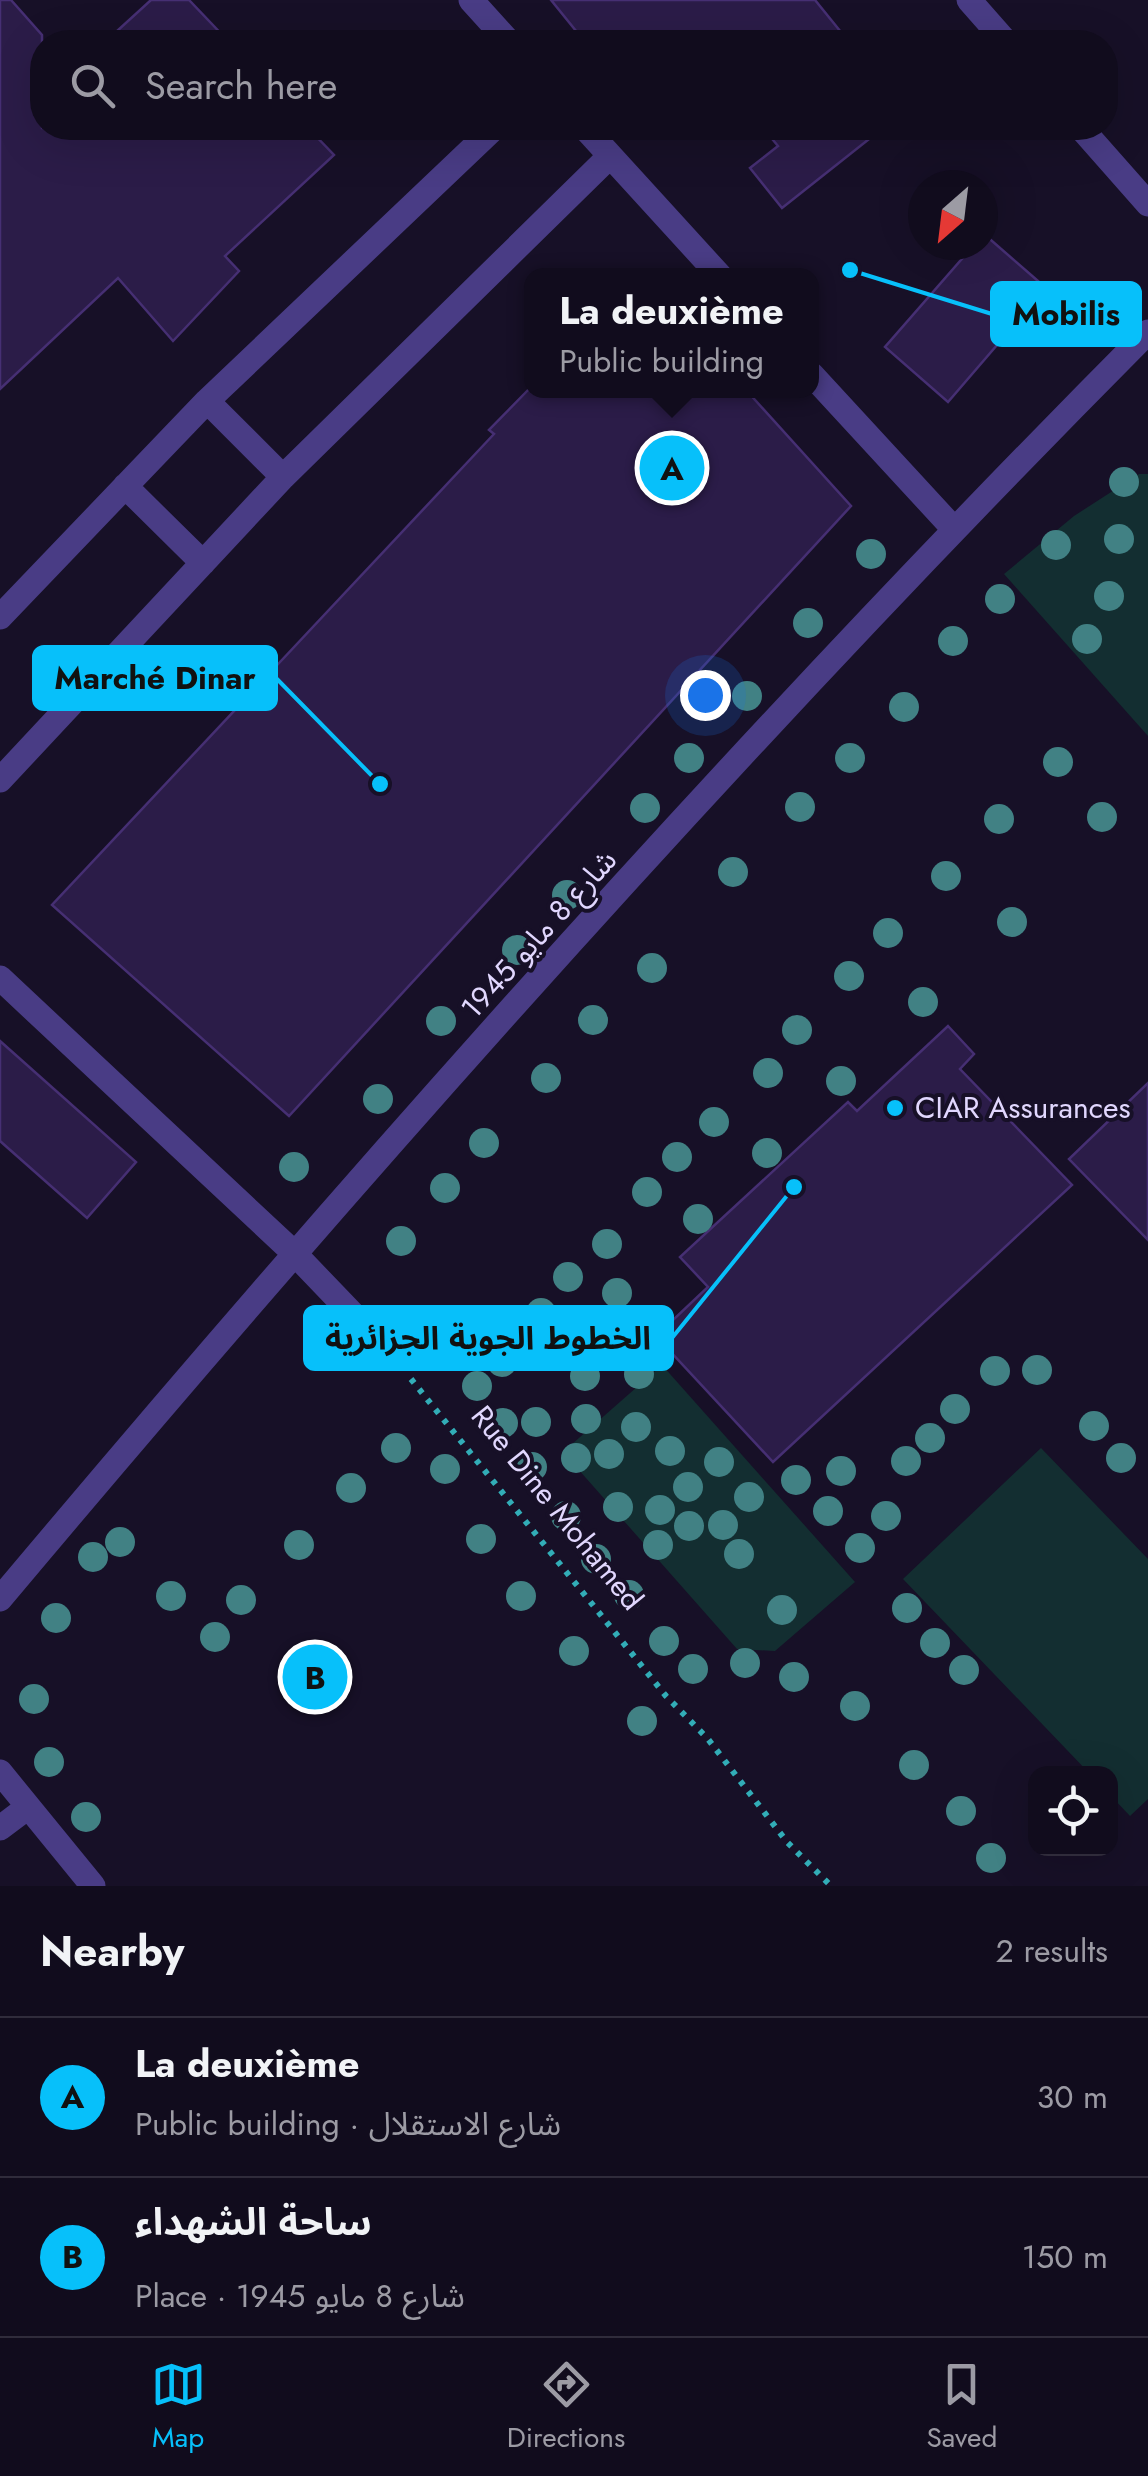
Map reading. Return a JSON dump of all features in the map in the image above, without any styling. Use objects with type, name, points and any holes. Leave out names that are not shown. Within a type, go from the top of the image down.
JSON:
[{"type":"street","points":[[470,0],[498,30]]},
{"type":"street","points":[[969,0],[995,30]]},
{"type":"street","points":[[0,617],[207,401],[481,140]]},
{"type":"street","points":[[596,140],[713,268]]},
{"type":"street","points":[[1092,140],[1148,204]]},
{"type":"street","points":[[0,780],[283,477],[610,156]]},
{"type":"street","name":"شارع 8 مايو 1945","points":[[0,1599],[293,1252],[953,528],[1148,332]]},
{"type":"street","points":[[819,383],[953,528]]},
{"type":"street","points":[[207,401],[283,477]]},
{"type":"street","points":[[125,486],[202,562]]},
{"type":"street","points":[[0,978],[293,1252],[389,1352]]},
{"type":"street","points":[[0,1772],[93,1886]]},
{"type":"street","points":[[0,1828],[28,1807]]},
{"type":"path","name":"Rue Dine Mohamed","points":[[389,1352],[676,1708],[830,1886]]},
{"type":"green space","points":[[1139,474],[1148,474],[1148,736],[1004,574],[1074,516]]},
{"type":"green space","points":[[662,1365],[855,1582],[775,1651],[737,1649],[563,1452]]},
{"type":"green space","points":[[1041,1448],[1148,1559],[1148,1799],[1130,1816],[1118,1803],[1118,1766],[1082,1766],[903,1579]]},
{"type":"building","points":[[0,0],[11,0],[38,30],[30,30],[30,140],[320,140],[334,155],[225,256],[239,271],[173,341],[118,278],[0,389]]},
{"type":"building","points":[[151,0],[189,0],[218,30],[118,30]]},
{"type":"building","points":[[551,0],[815,0],[839,30],[575,30]]},
{"type":"building","points":[[773,140],[868,140],[782,208],[750,168],[778,146]]},
{"type":"building","points":[[998,246],[1046,288],[948,402],[885,347],[961,260],[998,260]]},
{"type":"building","points":[[524,394],[524,398],[753,398],[851,506],[289,1116],[52,905],[494,434],[489,430]]},
{"type":"building","points":[[948,1026],[974,1054],[960,1069],[1072,1185],[773,1462],[656,1336],[708,1287],[680,1257],[848,1102],[857,1111]]},
{"type":"building","points":[[0,1041],[136,1162],[87,1218],[0,1141]]},
{"type":"building","points":[[1148,1083],[1148,1240],[1069,1159]]},
{"type":"place","name":"Mobilis","points":[[850,270]]},
{"type":"place","name":"La deuxième","points":[[672,468]]},
{"type":"place","name":"Marché Dinar","points":[[380,784]]},
{"type":"place","name":"CIAR Assurances","points":[[895,1108]]},
{"type":"place","name":"الخطوط الجوية الجزائرية","points":[[794,1187]]},
{"type":"place","name":"ساحة الشهداء","points":[[315,1677]]}]
